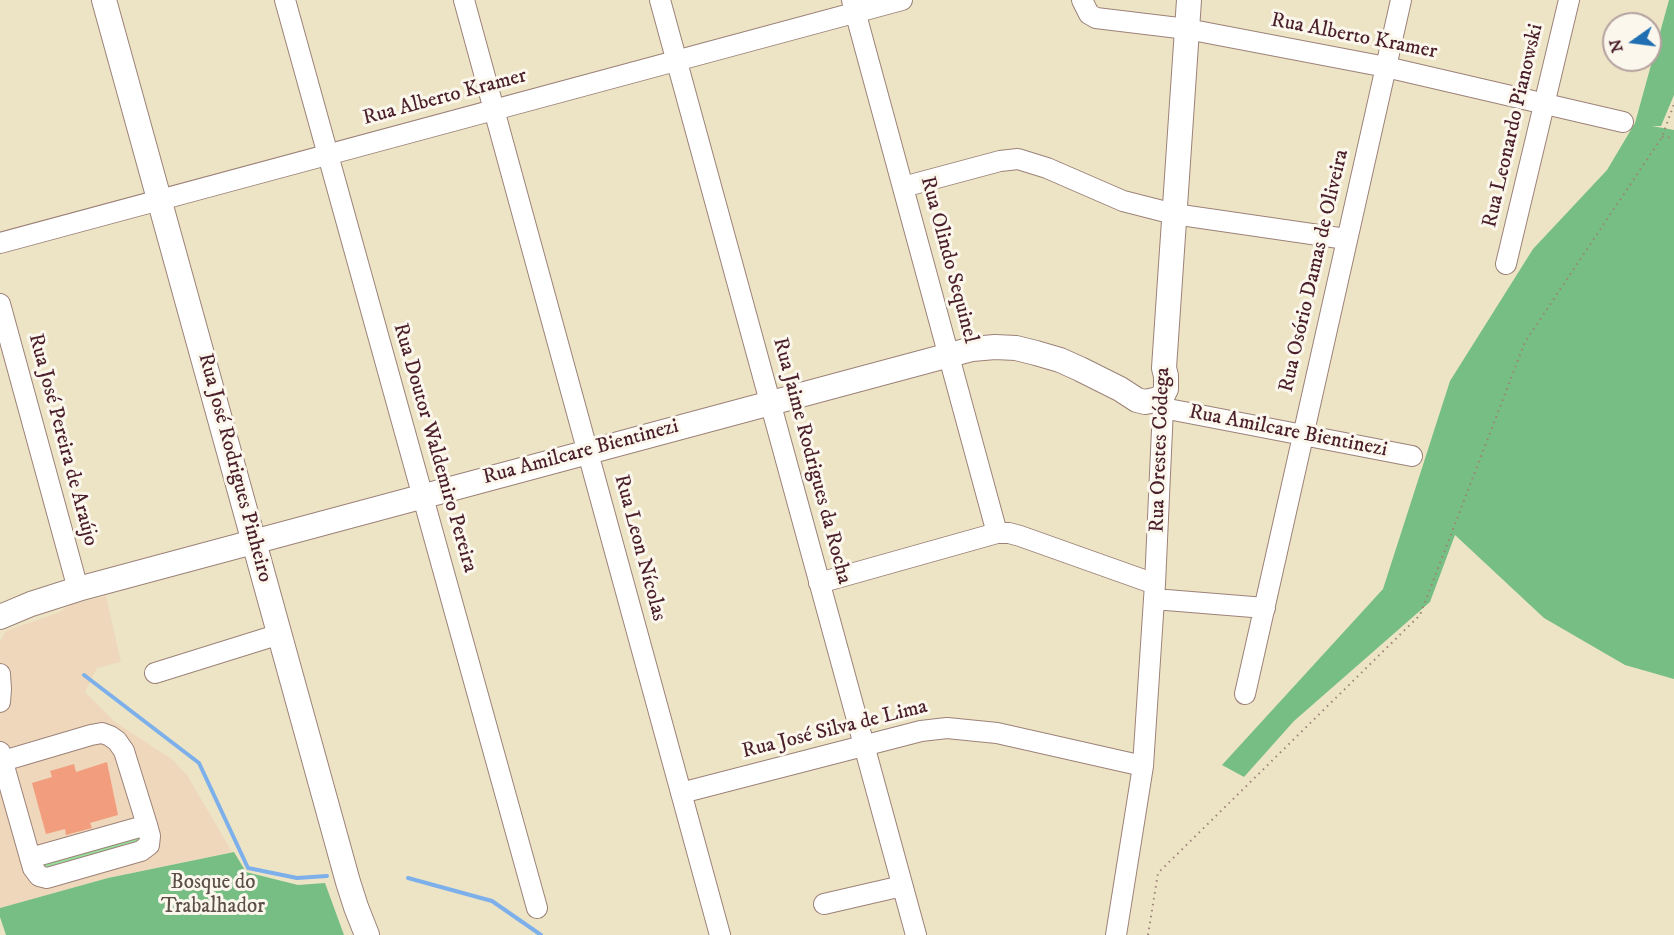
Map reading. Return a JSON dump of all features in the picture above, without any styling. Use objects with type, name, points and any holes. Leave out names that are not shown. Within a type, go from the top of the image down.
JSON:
[{"type":"main road","name":"Rua José Rodrigues Pinheiro","points":[[104,0],[348,882],[367,935]]},
{"type":"main road","name":"Rua Orestes Códega","points":[[1161,404],[1166,389],[1164,368],[1189,0]]},
{"type":"main road","name":"Rua Amilcare Bientinezi","points":[[0,618],[31,604],[78,589],[949,354],[983,348],[1016,348],[1060,360],[1120,389],[1137,400],[1161,404]]},
{"type":"main road","points":[[1120,389],[1132,390],[1154,382],[1164,368]]},
{"type":"street","name":"Rua Doutor Waldemiro Pereira","points":[[285,0],[537,909]]},
{"type":"street","name":"Rua Leon Nícolas","points":[[465,0],[720,935]]},
{"type":"street","name":"Rua Jaime Rodrigues da Rocha","points":[[660,0],[916,935]]},
{"type":"street","name":"Rua Alberto Kramer","points":[[0,243],[676,61],[854,6],[902,0]]},
{"type":"street","name":"Rua Alberto Kramer","points":[[1082,0],[1089,14],[1096,18],[1187,29],[1386,67],[1623,122]]},
{"type":"street","name":"Rua Osório Damas de Oliveira","points":[[1245,694],[1401,0]]},
{"type":"street","name":"Rua Leonardo Pianowski","points":[[1506,264],[1569,0]]},
{"type":"street","name":"Rua Olindo Sequinel","points":[[854,6],[997,533]]},
{"type":"street","points":[[903,187],[1000,161],[1018,159],[1047,168],[1123,201],[1174,214],[1346,239]]},
{"type":"street","name":"Rua José Pereira de Araújo","points":[[0,304],[78,589]]},
{"type":"street","name":"Rua Amilcare Bientinezi","points":[[1161,404],[1302,436],[1412,456]]},
{"type":"street","name":"Rua Orestes Códega","points":[[1116,935],[1143,766],[1155,592],[1161,404]]},
{"type":"street","points":[[819,583],[997,533],[1020,536],[1155,592],[1265,608]]},
{"type":"street","points":[[155,673],[280,634]]},
{"type":"street","points":[[0,674],[0,702]]},
{"type":"street","name":"Rua José Silva de Lima","points":[[681,793],[932,729],[963,729],[997,733],[1143,766]]},
{"type":"street","points":[[102,733],[110,736],[124,751],[150,836],[148,845],[141,851],[46,878],[39,876],[33,868],[1,756],[91,735],[102,733]]},
{"type":"street","points":[[824,904],[902,886]]},
{"type":"path","points":[[1148,935],[1158,873],[1420,615],[1525,342],[1662,137],[1674,104]]},
{"type":"path","points":[[1662,137],[1674,138]]},
{"type":"shaded area","points":[[106,596],[121,662],[97,668],[85,692],[115,722],[173,760],[187,775],[232,852],[108,878],[0,908],[0,641],[6,631],[60,612],[71,604]]},
{"type":"green space","points":[[1669,0],[1674,0],[1674,95],[1661,126],[1652,126],[1674,130],[1674,679],[1625,665],[1544,618],[1455,535],[1430,602],[1294,721],[1244,777],[1222,765],[1383,589],[1450,381],[1533,249],[1607,170],[1635,123],[1649,72],[1662,72],[1662,25]]},
{"type":"green space","points":[[140,831],[143,844],[42,871],[41,858]]},
{"type":"green space","name":"Bosque do Trabalhador","points":[[234,852],[246,872],[298,885],[325,883],[344,935],[6,935],[0,917],[0,908],[108,878]]},
{"type":"building","points":[[107,762],[118,815],[90,823],[92,828],[66,835],[65,829],[46,834],[32,783],[52,777],[50,771],[74,764],[76,772]]},
{"type":"waterway","points":[[84,675],[199,763],[248,868],[297,878],[327,876]]},
{"type":"waterway","points":[[408,878],[492,901],[541,935]]}]
